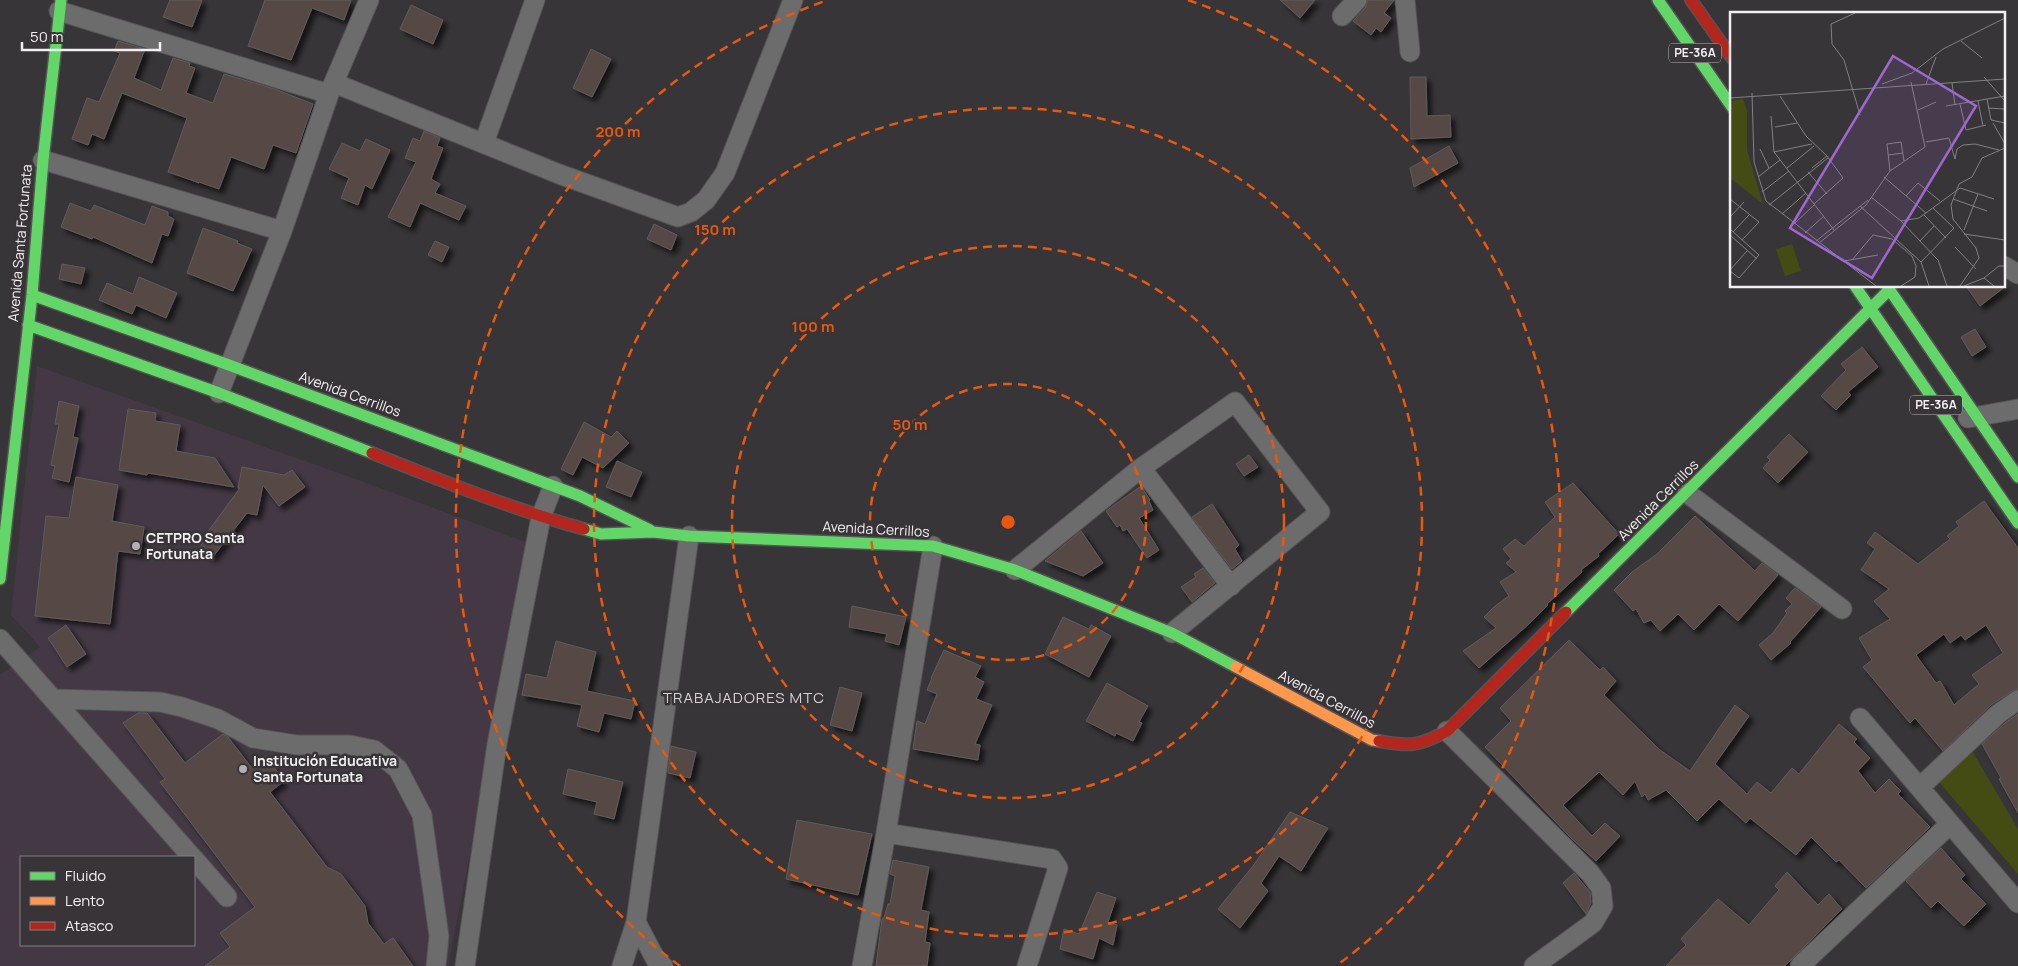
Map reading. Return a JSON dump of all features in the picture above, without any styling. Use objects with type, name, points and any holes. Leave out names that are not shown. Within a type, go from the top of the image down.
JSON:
[{"type":"main road","name":"PE-36A","points":[[1658,0],[1730,104]]},
{"type":"main road","name":"PE-36A","points":[[1691,0],[1729,52]]},
{"type":"main road","name":"Avenida Santa Fortunata","points":[[0,579],[32,295],[43,160],[60,5]]},
{"type":"main road","name":"PE-36A","points":[[1856,288],[2018,523]]},
{"type":"main road","name":"PE-36A","points":[[1888,288],[2018,477]]},
{"type":"main road","name":"Avenida Cerrillos","points":[[28,325],[219,393],[460,488],[541,517],[600,534],[653,532],[689,536],[933,546],[1015,570],[1172,633],[1372,740],[1404,746],[1425,743],[1447,732],[1888,288]]},
{"type":"main road","name":"Avenida Cerrillos","points":[[32,295],[229,365],[580,496],[653,532]]},
{"type":"street","points":[[219,393],[282,231],[332,88],[369,0]]},
{"type":"street","points":[[484,143],[535,0]]},
{"type":"street","points":[[60,5],[332,88],[484,143],[559,174],[678,217],[691,212],[706,200],[725,173],[793,0]]},
{"type":"street","points":[[1342,16],[1357,0]]},
{"type":"street","points":[[1405,0],[1410,52]]},
{"type":"street","points":[[43,160],[282,231]]},
{"type":"street","points":[[2006,267],[2018,274]]},
{"type":"street","points":[[1015,570],[1141,468],[1235,402],[1320,512],[1172,633]]},
{"type":"street","points":[[1948,422],[2018,409]]},
{"type":"street","points":[[1141,468],[1231,586]]},
{"type":"street","points":[[465,966],[497,744],[541,517],[553,486]]},
{"type":"street","points":[[1687,492],[1842,609]]},
{"type":"street","points":[[622,966],[636,922],[689,536]]},
{"type":"street","points":[[862,966],[886,834],[933,546]]},
{"type":"street","points":[[0,639],[191,856]]},
{"type":"street","points":[[54,699],[160,702],[182,707],[218,720],[253,738],[297,745],[350,745],[374,750],[398,769],[422,814],[439,936],[436,966]]},
{"type":"street","points":[[1920,788],[1998,714],[2018,700]]},
{"type":"street","points":[[1860,718],[2018,903]]},
{"type":"street","points":[[1447,732],[1590,873],[1601,888],[1603,906],[1594,922],[1534,966]]},
{"type":"street","points":[[1800,966],[1950,824]]},
{"type":"street","points":[[886,834],[1052,859],[1058,868],[1027,966]]},
{"type":"street","points":[[195,860],[227,897]]},
{"type":"street","points":[[636,922],[657,962],[663,966]]},
{"type":"shaded area","name":"Institución Educativa Santa Fortunata","points":[[37,366],[353,478],[531,544],[448,966],[0,966],[0,675],[40,647],[11,615]]},
{"type":"green space","points":[[1971,749],[2018,829],[2018,874],[1938,781]]},
{"type":"building","points":[[170,0],[202,0],[192,27],[163,17]]},
{"type":"building","points":[[265,0],[351,0],[344,20],[312,8],[291,60],[248,46]]},
{"type":"building","points":[[1280,0],[1315,0],[1300,18]]},
{"type":"building","points":[[1368,0],[1394,0],[1384,13],[1391,18],[1381,32],[1376,28],[1371,35],[1353,21],[1365,8]]},
{"type":"building","points":[[411,5],[443,20],[433,44],[400,29]]},
{"type":"building","points":[[118,41],[145,49],[134,78],[161,90],[173,58],[190,63],[189,66],[195,68],[186,93],[213,103],[224,74],[275,89],[313,104],[296,153],[273,145],[264,169],[231,157],[219,189],[199,183],[168,172],[187,118],[122,93],[104,139],[92,134],[88,145],[72,139],[87,98],[99,102],[120,53],[114,51]]},
{"type":"building","points":[[591,49],[611,59],[592,97],[573,88]]},
{"type":"building","points":[[1410,77],[1426,77],[1427,116],[1450,115],[1451,137],[1411,139]]},
{"type":"building","points":[[424,131],[440,138],[437,146],[443,148],[431,179],[440,184],[435,193],[466,206],[459,220],[420,203],[410,227],[388,217],[416,162],[405,158],[413,138],[420,141]]},
{"type":"building","points":[[366,139],[390,150],[372,189],[365,185],[358,205],[341,198],[349,178],[329,169],[342,143],[360,151]]},
{"type":"building","points":[[1449,146],[1458,163],[1414,187],[1410,168]]},
{"type":"building","points":[[70,203],[91,211],[94,205],[145,225],[152,206],[168,212],[168,216],[174,219],[168,236],[162,234],[152,263],[93,237],[92,239],[61,227]]},
{"type":"building","points":[[654,224],[677,235],[671,250],[647,239]]},
{"type":"building","points":[[203,228],[238,241],[237,243],[252,249],[233,291],[187,273]]},
{"type":"building","points":[[435,241],[449,247],[442,262],[428,255]]},
{"type":"building","points":[[62,264],[85,268],[81,284],[59,279]]},
{"type":"building","points":[[139,277],[177,293],[166,318],[136,305],[132,314],[99,300],[107,283],[133,294]]},
{"type":"building","points":[[1967,288],[2003,288],[1980,306]]},
{"type":"building","points":[[1975,329],[1986,347],[1972,356],[1961,337]]},
{"type":"building","points":[[1862,347],[1878,367],[1848,392],[1851,395],[1836,410],[1821,396],[1846,370],[1841,364]]},
{"type":"building","points":[[59,401],[79,406],[73,437],[78,438],[69,482],[52,478],[55,466],[51,465],[59,424],[55,424]]},
{"type":"building","points":[[128,409],[156,413],[155,421],[180,425],[176,451],[215,458],[234,487],[119,470]]},
{"type":"building","points":[[584,422],[611,437],[617,431],[629,443],[603,468],[582,457],[573,475],[561,469]]},
{"type":"building","points":[[1789,434],[1808,452],[1778,483],[1763,468],[1770,460],[1767,457]]},
{"type":"building","points":[[1249,455],[1258,467],[1244,476],[1236,464]]},
{"type":"building","points":[[617,461],[642,472],[631,497],[606,487]]},
{"type":"building","points":[[242,467],[284,475],[292,470],[305,487],[279,506],[263,485],[257,515],[247,513],[212,558],[199,548],[206,538],[204,537],[240,488],[238,488]]},
{"type":"building","points":[[76,477],[118,485],[112,521],[144,527],[140,554],[118,551],[110,624],[35,616],[46,516],[69,518]]},
{"type":"building","points":[[1573,483],[1619,534],[1530,623],[1479,668],[1463,651],[1496,628],[1484,617],[1509,596],[1500,582],[1516,572],[1506,563],[1511,559],[1503,549],[1515,539],[1524,546],[1555,517],[1545,502]]},
{"type":"building","points":[[1141,486],[1150,500],[1153,510],[1139,518],[1159,550],[1147,558],[1127,529],[1123,531],[1120,525],[1117,527],[1106,511]]},
{"type":"building","points":[[1984,501],[2018,548],[2018,689],[1991,705],[1943,751],[1915,718],[1910,723],[1863,667],[1872,660],[1859,638],[1890,619],[1874,601],[1889,589],[1861,570],[1875,549],[1867,543],[1875,532],[1918,564],[1950,539],[1947,536],[1959,526],[1956,522]],"holes":[[[1986,625],[2003,653],[1972,675],[1979,684],[1954,705],[1940,681],[1936,683],[1916,655],[1944,634],[1950,643],[1961,635],[1965,640]]]},
{"type":"building","points":[[1212,504],[1239,545],[1235,549],[1242,561],[1232,569],[1192,517]]},
{"type":"building","points":[[1695,516],[1755,571],[1762,563],[1778,575],[1738,621],[1719,604],[1694,630],[1678,614],[1660,631],[1651,620],[1644,623],[1636,609],[1633,611],[1614,590],[1632,572],[1657,554]]},
{"type":"building","points":[[1081,531],[1103,563],[1083,576],[1045,561]]},
{"type":"building","points":[[1203,568],[1215,583],[1192,602],[1181,587],[1196,577],[1194,574]]},
{"type":"building","points":[[1795,588],[1821,607],[1791,643],[1771,660],[1759,645],[1773,633],[1787,613],[1785,611],[1792,604],[1786,598]]},
{"type":"building","points":[[852,606],[906,617],[899,645],[885,641],[887,634],[849,627]]},
{"type":"building","points":[[1063,617],[1089,629],[1091,625],[1111,636],[1089,677],[1045,654]]},
{"type":"building","points":[[66,625],[86,654],[67,667],[48,638]]},
{"type":"building","points":[[1569,640],[1600,670],[1603,667],[1616,681],[1604,695],[1660,750],[1690,771],[1735,705],[1749,716],[1715,764],[1747,794],[1757,782],[1771,793],[1792,768],[1799,774],[1839,724],[1857,739],[1854,742],[1870,758],[1858,771],[1875,793],[1889,779],[1901,791],[1898,794],[1930,827],[1866,888],[1839,860],[1836,862],[1811,837],[1796,855],[1750,818],[1746,823],[1719,799],[1697,821],[1666,790],[1648,800],[1645,794],[1642,797],[1635,781],[1623,795],[1599,772],[1563,805],[1592,836],[1605,823],[1620,836],[1596,861],[1571,838],[1485,747],[1511,721],[1500,708]]},
{"type":"building","points":[[556,641],[596,652],[587,691],[635,701],[631,719],[604,713],[599,732],[577,726],[582,705],[522,695],[526,674],[547,678]]},
{"type":"building","points":[[944,650],[981,666],[975,677],[984,682],[976,699],[992,705],[975,744],[980,745],[978,760],[913,749],[917,721],[925,724],[937,694],[927,690]]},
{"type":"building","points":[[1107,683],[1148,706],[1139,722],[1142,723],[1133,741],[1116,733],[1115,736],[1086,721]]},
{"type":"building","points":[[840,687],[862,693],[852,731],[830,725]]},
{"type":"building","points":[[138,713],[147,713],[185,763],[223,734],[228,737],[251,767],[266,756],[284,781],[270,792],[327,867],[341,874],[365,906],[368,923],[384,944],[393,938],[413,966],[205,966],[230,947],[220,933],[255,907],[160,782],[165,779],[123,723]]},
{"type":"building","points":[[2018,714],[2018,813],[1982,744]]},
{"type":"building","points":[[671,746],[696,752],[690,778],[668,773]]},
{"type":"building","points":[[568,769],[623,782],[614,819],[594,814],[597,802],[563,794]]},
{"type":"building","points":[[1290,812],[1328,828],[1301,871],[1279,856],[1261,883],[1268,891],[1240,928],[1218,909],[1253,866]]},
{"type":"building","points":[[797,820],[872,834],[858,895],[786,879]]},
{"type":"building","points":[[1941,848],[1965,875],[1961,879],[1986,904],[1964,926],[1938,901],[1931,908],[1906,881]]},
{"type":"building","points":[[893,860],[929,867],[921,910],[929,912],[925,942],[930,943],[927,966],[876,966],[882,919],[888,904],[890,904],[895,876],[890,874]]},
{"type":"building","points":[[1787,872],[1818,905],[1829,894],[1842,909],[1785,966],[1666,966],[1686,945],[1681,939],[1718,899],[1749,925],[1779,890],[1775,886]]},
{"type":"building","points":[[1574,873],[1590,892],[1591,903],[1586,914],[1563,883]]},
{"type":"building","points":[[1097,892],[1116,898],[1108,922],[1117,925],[1113,945],[1099,938],[1093,959],[1060,949],[1064,929],[1079,934]]},
{"type":"traffic: fast","points":[[0,579],[32,295],[43,160],[61,0]]},
{"type":"traffic: fast","points":[[1658,0],[1730,104]]},
{"type":"traffic: fast","points":[[1856,288],[2018,523]]},
{"type":"traffic: fast","points":[[1888,288],[2018,477]]},
{"type":"traffic: fast","points":[[1566,612],[1886,293]]},
{"type":"traffic: fast","points":[[32,295],[229,365],[580,496],[650,530]]},
{"type":"traffic: fast","points":[[28,325],[219,393],[372,453]]},
{"type":"traffic: fast","points":[[584,529],[601,534],[653,532],[689,536],[933,546],[1015,570],[1172,633],[1236,667]]},
{"type":"traffic: slow","points":[[1236,667],[1372,740],[1379,741]]},
{"type":"traffic: jam","points":[[1691,0],[1730,55]]},
{"type":"traffic: jam","points":[[372,453],[504,504],[584,529]]},
{"type":"traffic: jam","points":[[1379,741],[1414,744],[1429,740],[1447,731],[1566,612]]},
{"type":"place","name":"CETPRO Santa Fortunata","points":[[136,546]]},
{"type":"place","name":"Institución Educativa Santa Fortunata","points":[[243,769]]},
{"type":"district","name":"TRABAJADORES MTC","points":[[744,698]]}]
